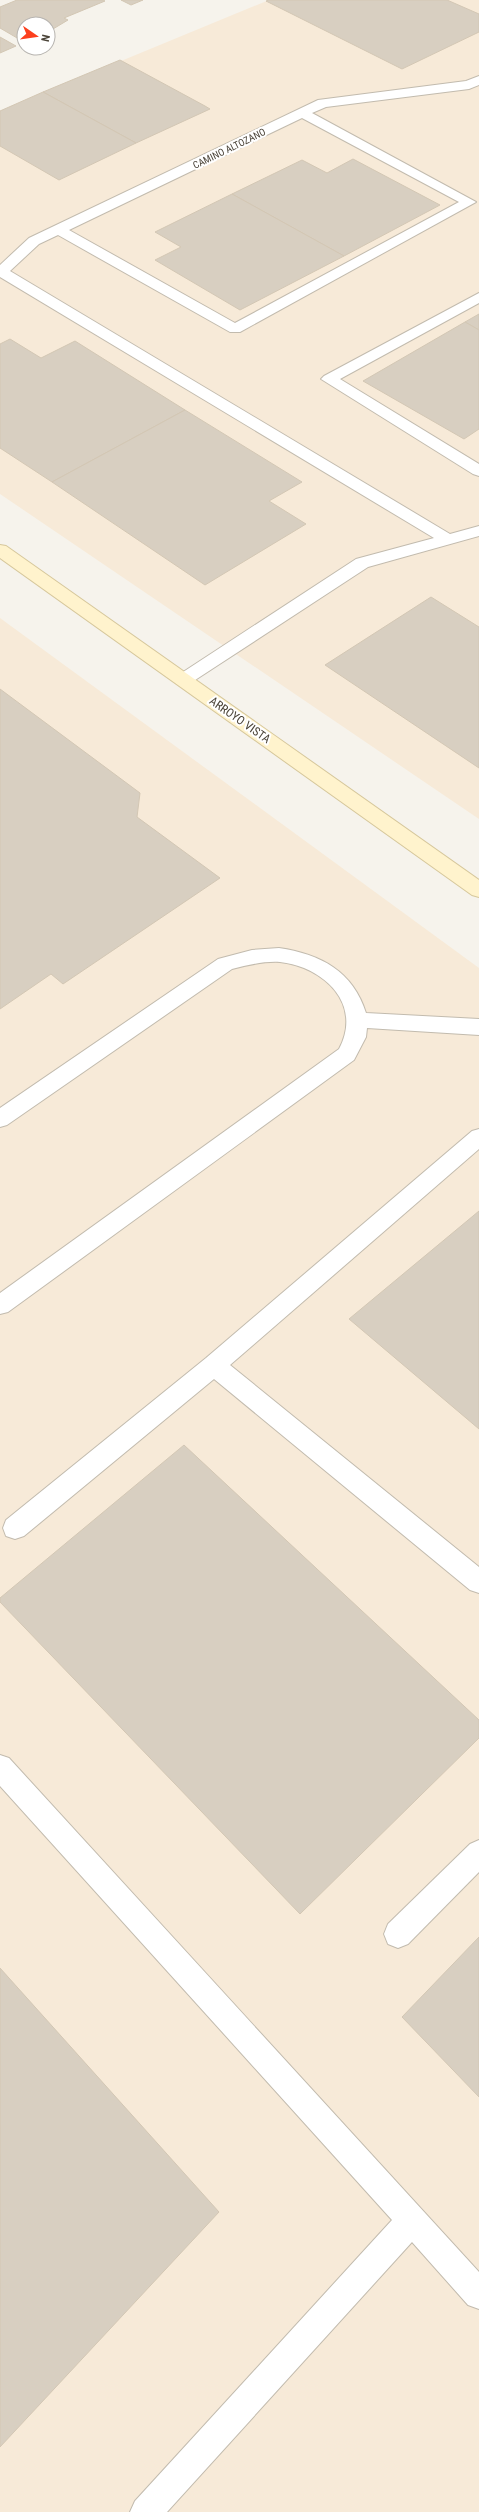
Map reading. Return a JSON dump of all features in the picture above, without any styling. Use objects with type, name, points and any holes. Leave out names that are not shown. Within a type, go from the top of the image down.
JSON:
[{"type":"main road","name":"ARROYO VISTA","points":[[0,550],[479,890]]},
{"type":"lane","name":"CAMINO ALTOZANO","points":[[0,272],[34,241],[323,103],[469,85],[479,80]]},
{"type":"lane","points":[[59,230],[235,329],[469,202],[302,113]]},
{"type":"lane","points":[[0,272],[447,539]]},
{"type":"lane","points":[[479,297],[329,379],[479,471]]},
{"type":"lane","points":[[183,680],[362,563],[479,531]]},
{"type":"lane","points":[[0,1119],[225,964],[251,956],[279,955],[306,960],[330,973],[347,990],[357,1010],[357,1033],[347,1054],[0,1305]]},
{"type":"lane","points":[[356,1020],[479,1027]]},
{"type":"lane","points":[[15,1528],[214,1365],[479,1137]]},
{"type":"lane","points":[[214,1365],[479,1582]]},
{"type":"lane","points":[[0,1766],[479,2294]]},
{"type":"lane","points":[[398,1934],[479,1853]]},
{"type":"lane","points":[[146,2512],[412,2220]]},
{"type":"shaded area","points":[[269,0],[479,0],[479,819],[0,494],[0,111]]},
{"type":"shaded area","points":[[0,618],[479,968],[479,2512],[0,2512]]},
{"type":"building","points":[[17,0],[105,1],[64,18],[68,20],[56,27],[56,16],[16,16],[16,37],[0,28],[0,7]]},
{"type":"building","points":[[121,0],[143,0],[131,5]]},
{"type":"building","points":[[447,0],[479,14],[479,32],[402,69],[266,1]]},
{"type":"building","points":[[0,37],[16,46],[0,53]]},
{"type":"building","points":[[120,60],[210,109],[136,143],[43,92]]},
{"type":"building","points":[[43,92],[136,143],[59,180],[0,146],[0,111]]},
{"type":"building","points":[[353,159],[440,205],[344,256],[232,194],[302,160],[327,173]]},
{"type":"building","points":[[232,194],[344,256],[240,310],[155,260],[181,247],[155,232]]},
{"type":"building","points":[[479,314],[479,330],[465,322]]},
{"type":"building","points":[[465,322],[479,330],[479,429],[464,439],[363,381]]},
{"type":"building","points":[[10,339],[41,358],[75,341],[185,410],[52,482],[0,448],[0,344]]},
{"type":"building","points":[[185,410],[302,482],[269,501],[306,524],[205,585],[52,482]]},
{"type":"building","points":[[431,597],[479,627],[479,768],[325,665]]},
{"type":"building","points":[[0,689],[140,793],[137,817],[220,878],[63,984],[51,974],[0,1009]]},
{"type":"building","points":[[479,1211],[479,1429],[349,1319]]},
{"type":"building","points":[[184,1445],[479,1720],[479,1738],[300,1914],[0,1602],[0,1598]]},
{"type":"building","points":[[479,1937],[479,2097],[402,2017]]},
{"type":"building","points":[[0,1968],[219,2212],[0,2447]]}]
